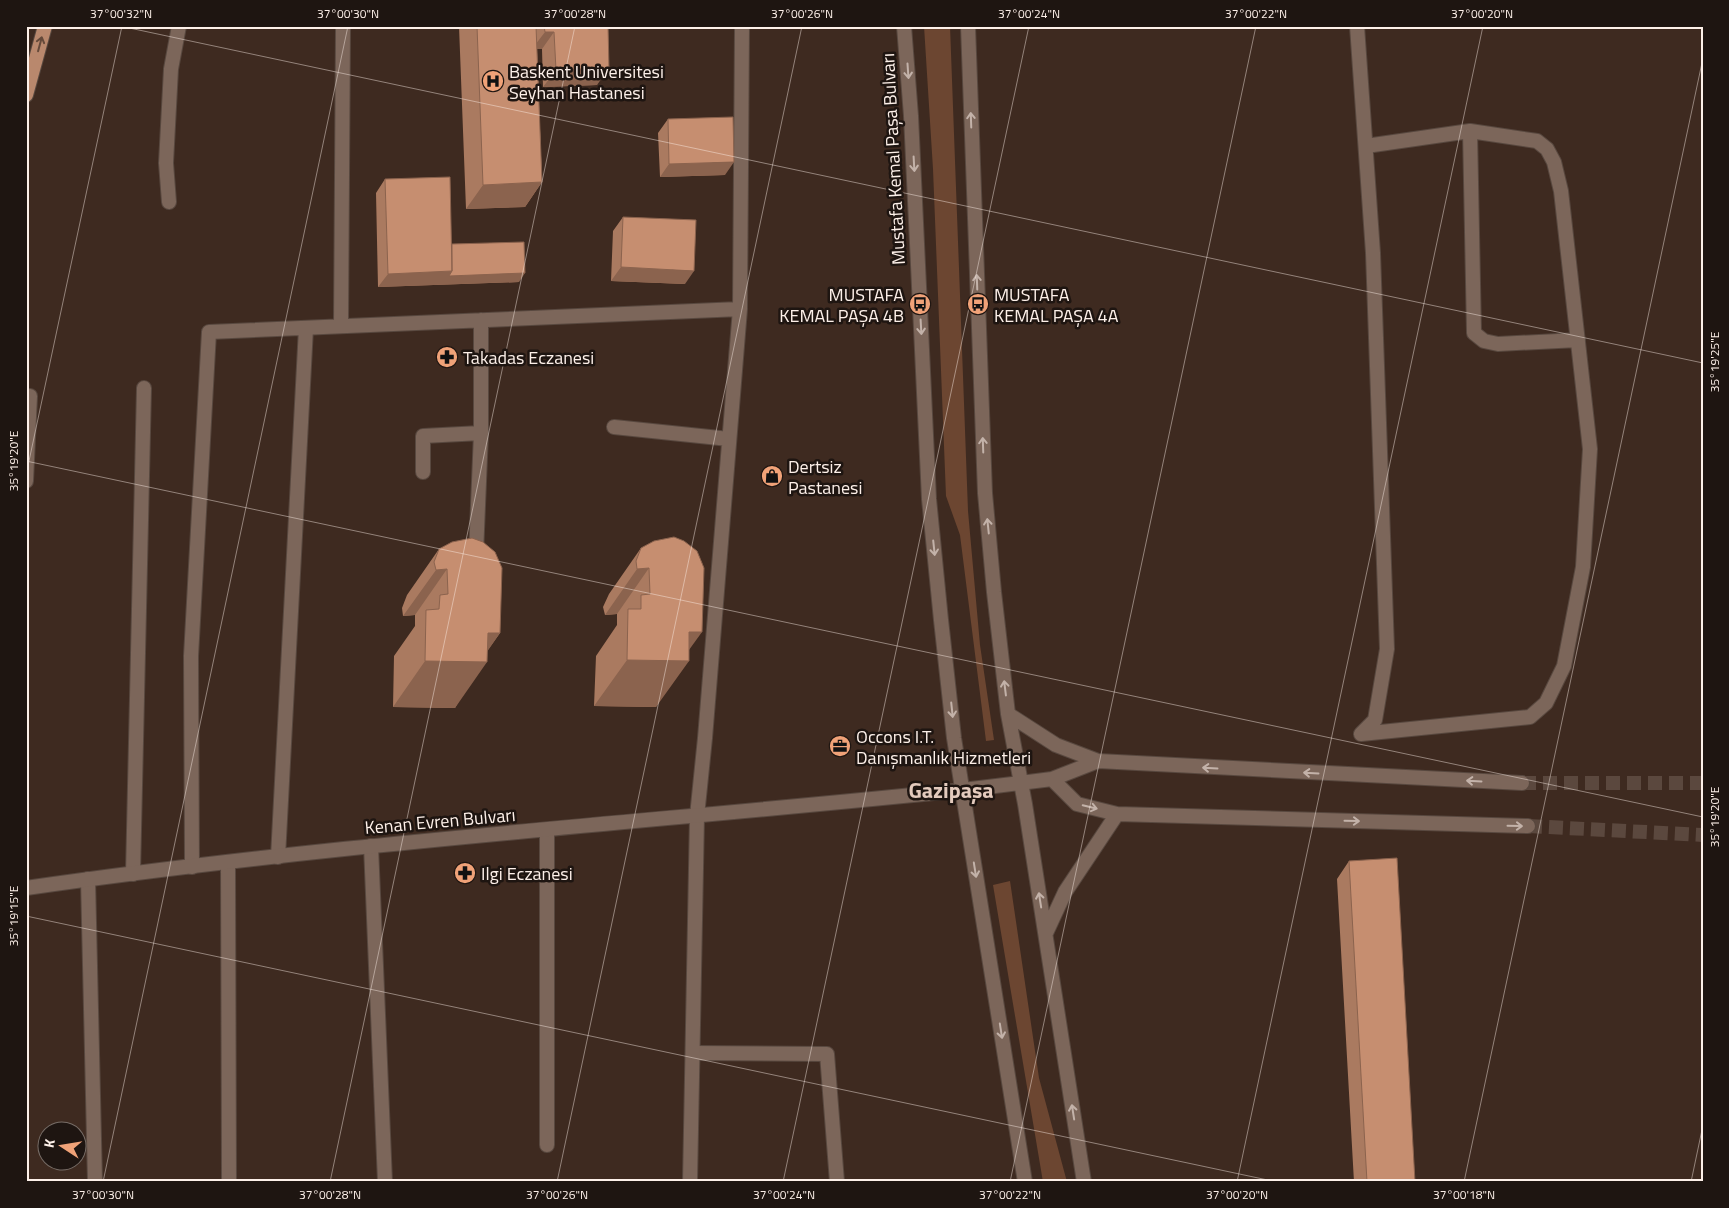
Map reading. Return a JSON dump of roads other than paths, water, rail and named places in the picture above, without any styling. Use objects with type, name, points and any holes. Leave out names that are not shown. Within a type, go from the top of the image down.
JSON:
[{"type":"main road","points":[[26,95],[45,26]]},
{"type":"street","points":[[169,202],[166,163],[171,69],[179,26]]},
{"type":"street","points":[[341,326],[343,26]]},
{"type":"street","points":[[690,1182],[697,816],[740,309],[742,26]]},
{"type":"street","name":"Mustafa Kemal Paşa Bulvarı","points":[[904,26],[912,116],[929,500],[954,738],[1025,1182]]},
{"type":"street","points":[[968,26],[985,493],[1008,714],[1046,933],[1084,1182]]},
{"type":"street","points":[[1357,26],[1373,253],[1387,649],[1375,720],[1360,734],[1530,717],[1546,703],[1564,666],[1583,567],[1590,449],[1561,191],[1547,149],[1537,141],[1470,131],[1366,146]]},
{"type":"street","points":[[1470,131],[1474,333],[1484,341],[1498,344],[1578,340]]},
{"type":"street","points":[[192,867],[191,656],[209,332],[740,309]]},
{"type":"street","points":[[476,554],[481,433],[481,320]]},
{"type":"street","points":[[278,857],[306,328]]},
{"type":"street","points":[[133,874],[144,388]]},
{"type":"street","points":[[26,481],[30,396]]},
{"type":"street","points":[[614,427],[729,439]]},
{"type":"street","points":[[423,472],[423,436],[481,433]]},
{"type":"street","points":[[1008,714],[1056,746],[1098,761],[1522,784]]},
{"type":"street","name":"Kenan Evren Bulvarı","points":[[26,888],[372,846],[963,790],[1052,779],[1098,761]]},
{"type":"street","points":[[1052,779],[1077,804],[1117,814],[1528,826]]},
{"type":"street","points":[[1046,933],[1065,892],[1117,814]]},
{"type":"street","points":[[547,830],[547,1145]]},
{"type":"street","points":[[372,846],[385,1182]]},
{"type":"street","points":[[228,863],[229,1182]]},
{"type":"street","points":[[88,880],[95,1182]]},
{"type":"street","points":[[693,1052],[827,1054],[837,1182]]},
{"type":"tunnel","points":[[1522,783],[1703,783]]},
{"type":"tunnel","points":[[1528,826],[1703,835]]},
{"type":"place","name":"Baskent Universitesi Seyhan Hastanesi","points":[[493,81]]},
{"type":"place","name":"MUSTAFA KEMAL PAŞA 4B","points":[[920,304]]},
{"type":"place","name":"MUSTAFA KEMAL PAŞA 4A","points":[[978,304]]},
{"type":"place","name":"Takadas Eczanesi","points":[[447,357]]},
{"type":"place","name":"Dertsiz Pastanesi","points":[[772,476]]},
{"type":"place","name":"Occons I.T. Danışmanlık Hizmetleri","points":[[840,746]]},
{"type":"place","name":"Ilgi Eczanesi","points":[[465,873]]},
{"type":"district","name":"Gazipaşa","points":[[951,790]]}]
